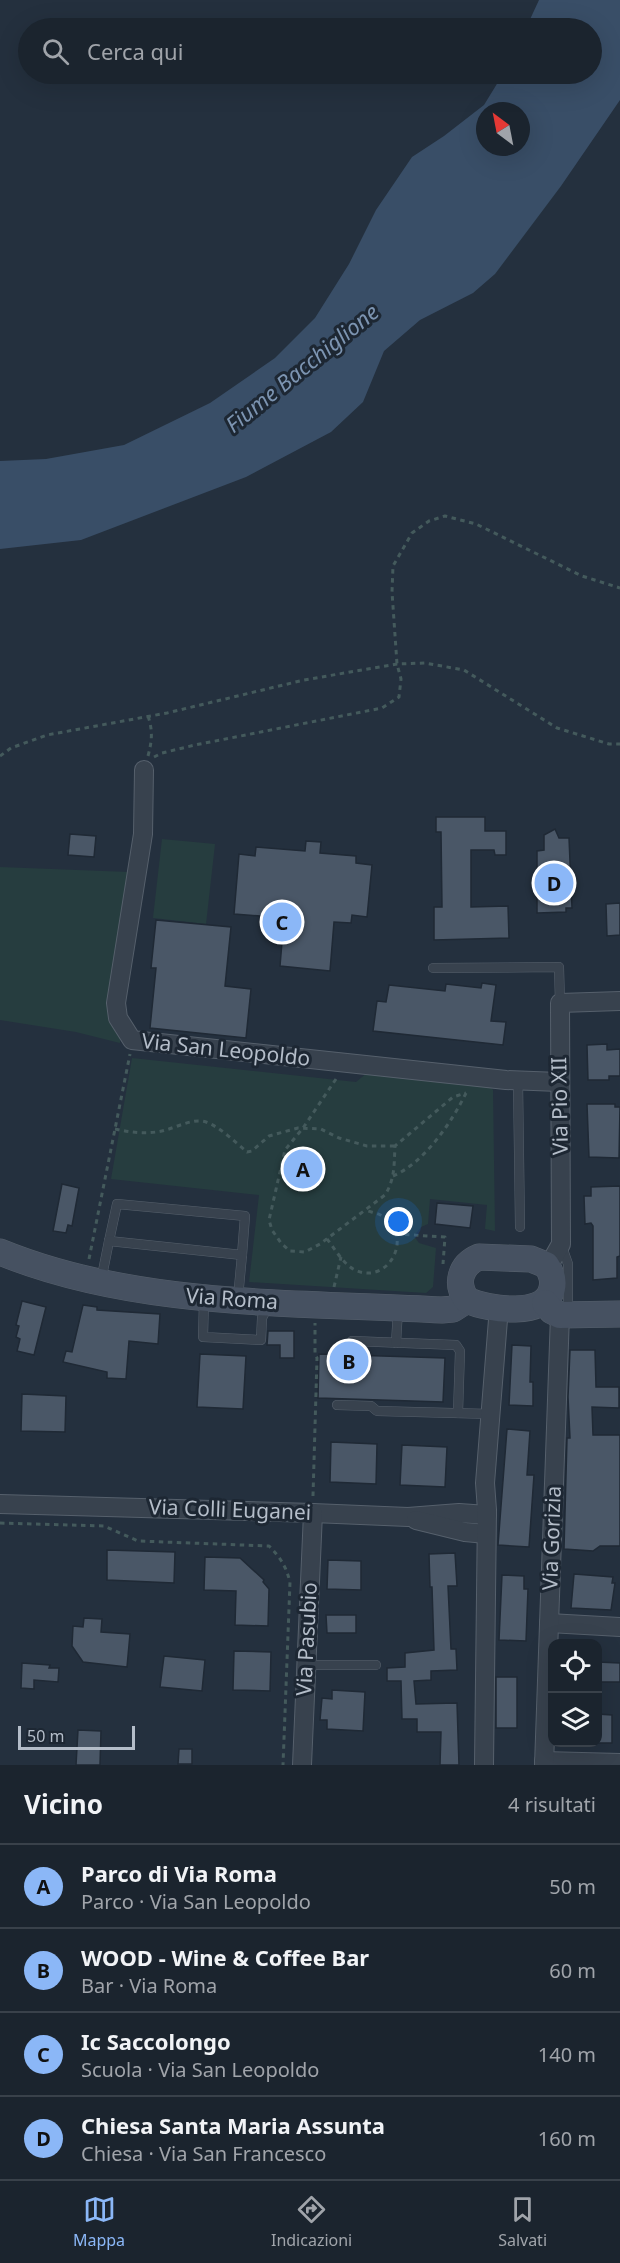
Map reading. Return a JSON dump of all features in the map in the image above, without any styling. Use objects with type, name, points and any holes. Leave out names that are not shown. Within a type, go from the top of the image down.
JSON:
[{"type":"main road","name":"Via Roma","points":[[0,1252],[46,1268],[94,1276],[154,1293],[238,1300],[453,1309],[467,1300]]},
{"type":"main road","points":[[558,1311],[550,1297],[553,1285],[550,1271],[546,1265],[531,1259],[487,1257],[472,1260],[466,1265],[460,1279],[463,1294],[467,1300],[499,1312],[526,1308],[558,1311],[620,1314]]},
{"type":"street","name":"Via San Leopoldo","points":[[146,767],[143,834],[116,1004],[118,1018],[132,1040],[347,1063],[468,1085],[512,1080],[559,1082]]},
{"type":"street","points":[[560,1003],[620,1001]]},
{"type":"street","name":"Via Pio XII","points":[[560,1003],[561,1244]]},
{"type":"street","points":[[546,1265],[552,1260],[561,1244]]},
{"type":"street","name":"Via Gorizia","points":[[558,1311],[544,1763],[620,1763]]},
{"type":"street","points":[[483,1765],[487,1515],[485,1483],[499,1312]]},
{"type":"street","points":[[459,1513],[473,1505],[485,1483]]},
{"type":"street","name":"Via Colli Euganei","points":[[0,1504],[313,1512],[408,1517],[459,1513],[487,1515]]},
{"type":"street","name":"Via Pasubio","points":[[302,1765],[313,1512]]},
{"type":"street","points":[[408,1517],[465,1532],[486,1533]]},
{"type":"street","points":[[549,1623],[620,1627]]},
{"type":"lane","name":"Via Pio XII","points":[[433,968],[559,967],[560,1003]]},
{"type":"lane","points":[[512,1080],[520,1227]]},
{"type":"lane","points":[[94,1276],[109,1241],[117,1204],[245,1216],[238,1300]]},
{"type":"lane","points":[[109,1241],[242,1255]]},
{"type":"lane","name":"Via Pio XII","points":[[558,1311],[568,1264],[561,1244]]},
{"type":"lane","points":[[205,1298],[202,1337],[261,1340],[262,1318],[270,1301]]},
{"type":"lane","points":[[396,1343],[398,1307]]},
{"type":"lane","points":[[352,1341],[456,1345],[460,1350],[458,1413]]},
{"type":"lane","points":[[337,1405],[371,1406],[377,1411],[491,1414]]},
{"type":"lane","points":[[305,1665],[376,1665]]},
{"type":"path","points":[[146,767],[152,759],[162,753],[382,708],[399,697],[402,679],[397,664],[392,592],[393,566],[412,533],[429,521],[445,516],[476,524],[582,576],[620,588]]},
{"type":"path","points":[[0,756],[11,748],[47,735],[148,717],[304,680],[397,664],[424,663],[464,670],[557,728],[609,744],[620,744]]},
{"type":"path","points":[[146,767],[152,742],[152,728],[148,717]]},
{"type":"path","points":[[94,1276],[115,1130],[132,1040]]},
{"type":"path","points":[[347,1063],[303,1128],[285,1150],[269,1220],[281,1244],[290,1251],[305,1252],[327,1239],[385,1195],[393,1176],[395,1146]]},
{"type":"path","points":[[115,1130],[142,1134],[159,1132],[194,1121],[204,1121],[247,1152],[252,1151],[269,1136],[303,1128],[321,1129],[339,1138],[367,1146],[395,1146],[468,1085]]},
{"type":"path","points":[[393,1176],[412,1164],[452,1120],[468,1085]]},
{"type":"path","points":[[327,1239],[341,1257],[356,1270],[369,1273],[381,1270],[397,1253],[396,1234],[392,1225],[383,1216],[365,1210]]},
{"type":"path","points":[[396,1234],[445,1237],[443,1273]]},
{"type":"path","points":[[333,1292],[341,1257]]},
{"type":"path","points":[[313,1512],[317,1358],[315,1354],[315,1316]]},
{"type":"path","points":[[0,1522],[104,1526],[138,1541],[269,1546],[280,1558],[287,1570],[290,1582],[283,1765]]},
{"type":"green space","points":[[162,839],[215,844],[206,924],[153,918]]},
{"type":"green space","points":[[0,867],[129,872],[120,1043],[76,1032],[0,1020]]},
{"type":"green space","points":[[132,1058],[356,1082],[367,1073],[490,1086],[493,1090],[495,1231],[485,1229],[487,1205],[430,1199],[428,1224],[421,1227],[414,1236],[419,1243],[436,1248],[433,1287],[426,1293],[249,1282],[259,1195],[111,1179]]},
{"type":"water","name":"Fiume Bacchiglione","points":[[539,0],[620,0],[620,100],[561,186],[495,274],[473,293],[420,320],[384,351],[363,402],[331,432],[246,477],[81,540],[0,549],[0,461],[46,459],[124,445],[210,403],[275,358],[315,318],[349,264],[376,210],[412,157],[476,111],[476,156],[530,156],[530,102],[486,102],[497,84],[602,84],[602,18],[531,18]]},
{"type":"building","points":[[436,817],[485,817],[485,831],[506,831],[506,855],[495,855],[494,850],[471,850],[471,907],[508,906],[509,938],[434,940],[434,907],[442,907],[441,832],[436,832]]},
{"type":"building","points":[[555,829],[559,838],[569,838],[572,908],[566,908],[566,912],[537,913],[537,851],[544,850],[544,835]]},
{"type":"building","points":[[70,834],[96,836],[94,857],[68,855]]},
{"type":"building","points":[[306,841],[321,842],[320,853],[356,856],[356,863],[372,865],[367,917],[352,915],[351,923],[334,922],[330,971],[280,966],[284,918],[234,914],[239,854],[255,856],[256,847],[305,851]]},
{"type":"building","points":[[620,903],[620,935],[607,936],[606,904]]},
{"type":"building","points":[[156,920],[231,927],[225,986],[251,989],[246,1038],[150,1028],[156,968],[151,968]]},
{"type":"building","points":[[482,983],[496,985],[491,1021],[506,1022],[503,1045],[373,1031],[377,1001],[386,1002],[389,985],[445,991],[446,984],[481,988]]},
{"type":"building","points":[[607,1044],[607,1050],[620,1049],[620,1076],[609,1076],[609,1080],[588,1080],[587,1045]]},
{"type":"building","points":[[587,1104],[615,1104],[615,1107],[620,1107],[619,1158],[589,1157]]},
{"type":"building","points":[[62,1184],[79,1188],[72,1226],[68,1225],[66,1233],[53,1231]]},
{"type":"building","points":[[620,1186],[620,1256],[617,1257],[617,1278],[593,1280],[593,1226],[591,1223],[585,1224],[584,1196],[591,1196],[591,1187]]},
{"type":"building","points":[[437,1203],[473,1206],[470,1228],[435,1224]]},
{"type":"building","points":[[22,1301],[46,1307],[34,1355],[17,1351],[20,1339],[16,1337],[19,1326],[16,1325]]},
{"type":"building","points":[[83,1305],[97,1307],[97,1310],[160,1314],[158,1344],[129,1341],[126,1379],[107,1378],[107,1372],[63,1362],[66,1351],[72,1352]]},
{"type":"building","points":[[268,1331],[294,1331],[294,1358],[280,1358],[280,1345],[267,1345]]},
{"type":"building","points":[[512,1345],[531,1346],[530,1382],[533,1382],[533,1406],[509,1405]]},
{"type":"building","points":[[570,1350],[595,1350],[596,1387],[619,1387],[619,1408],[592,1407],[593,1435],[620,1435],[620,1546],[600,1546],[593,1551],[564,1549],[567,1438],[570,1438],[568,1397]]},
{"type":"building","points":[[200,1354],[246,1356],[243,1409],[197,1407]]},
{"type":"building","points":[[319,1354],[445,1358],[443,1402],[318,1398]]},
{"type":"building","points":[[22,1394],[66,1396],[65,1432],[21,1431]]},
{"type":"building","points":[[507,1429],[530,1431],[527,1475],[534,1475],[529,1547],[498,1545]]},
{"type":"building","points":[[331,1442],[377,1444],[376,1484],[330,1482]]},
{"type":"building","points":[[402,1445],[447,1447],[445,1487],[400,1485]]},
{"type":"building","points":[[107,1550],[175,1552],[174,1583],[107,1580]]},
{"type":"building","points":[[455,1553],[457,1586],[448,1586],[451,1649],[456,1649],[457,1670],[431,1671],[431,1680],[414,1681],[416,1704],[457,1703],[459,1765],[440,1765],[441,1732],[417,1732],[417,1719],[402,1719],[401,1681],[387,1681],[387,1668],[405,1667],[405,1653],[434,1650],[429,1554]]},
{"type":"building","points":[[205,1557],[240,1558],[264,1580],[263,1582],[269,1589],[268,1626],[235,1625],[236,1591],[204,1590]]},
{"type":"building","points":[[328,1560],[361,1561],[361,1590],[327,1589]]},
{"type":"building","points":[[574,1574],[613,1577],[612,1583],[615,1583],[611,1610],[571,1608]]},
{"type":"building","points":[[502,1575],[524,1576],[524,1589],[528,1589],[526,1641],[499,1640]]},
{"type":"building","points":[[326,1615],[356,1615],[356,1633],[327,1633]]},
{"type":"building","points":[[84,1618],[102,1619],[101,1632],[130,1634],[127,1667],[83,1662],[72,1646],[73,1626],[83,1627]]},
{"type":"building","points":[[234,1651],[271,1652],[270,1691],[233,1690]]},
{"type":"building","points":[[164,1656],[205,1660],[202,1691],[160,1687]]},
{"type":"building","points":[[602,1662],[620,1663],[620,1682],[602,1682]]},
{"type":"building","points":[[22,1663],[59,1668],[58,1682],[34,1680],[34,1689],[21,1688]]},
{"type":"building","points":[[496,1677],[517,1677],[517,1728],[496,1728]]},
{"type":"building","points":[[332,1690],[365,1692],[363,1731],[327,1729],[327,1720],[320,1720],[322,1698],[332,1699]]},
{"type":"building","points":[[602,1714],[612,1715],[612,1743],[602,1743]]},
{"type":"building","points":[[78,1730],[101,1731],[100,1765],[76,1765]]},
{"type":"building","points":[[179,1749],[192,1749],[192,1764],[178,1764]]},
{"type":"place","name":"Chiesa Santa Maria Assunta","points":[[554,883]]},
{"type":"place","name":"Ic Saccolongo","points":[[282,922]]},
{"type":"place","name":"Parco di Via Roma","points":[[303,1169]]},
{"type":"place","name":"WOOD - Wine & Coffee Bar","points":[[349,1361]]}]
